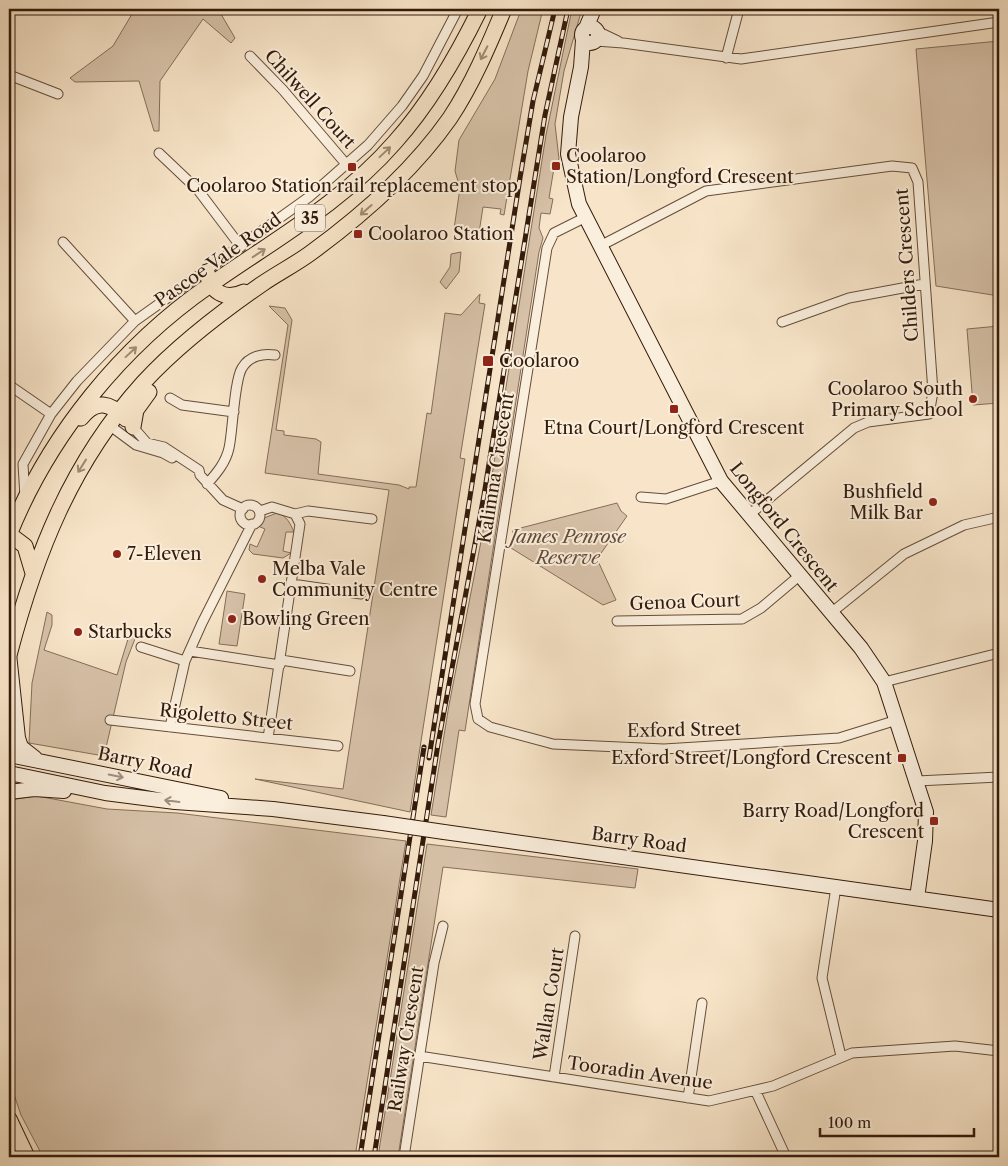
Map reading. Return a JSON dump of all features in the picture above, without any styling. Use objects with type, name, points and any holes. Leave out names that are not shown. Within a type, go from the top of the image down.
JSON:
[{"type":"main road","name":"Pascoe Vale Road","points":[[9,534],[12,518],[25,501],[56,448],[97,387],[208,278],[310,218],[333,200],[394,143],[441,80],[480,9]]},
{"type":"main road","name":"35","points":[[9,655],[33,573],[55,515],[76,475],[109,425],[144,382],[206,324],[263,283],[310,253],[367,210],[421,155],[458,104],[504,9]]},
{"type":"main road","name":"Longford Crescent","points":[[595,9],[592,35],[582,67],[571,117],[568,154],[574,186],[600,246],[721,482],[870,660],[884,682],[917,781],[926,819],[917,898]]},
{"type":"main road","points":[[208,278],[220,295],[227,297],[238,295],[263,283]]},
{"type":"main road","points":[[133,427],[139,404],[188,352],[206,324]]},
{"type":"main road","points":[[97,387],[95,406],[102,420],[109,425]]},
{"type":"main road","points":[[56,448],[90,408],[102,404],[119,412],[133,427]]},
{"type":"main road","points":[[9,534],[25,546],[33,573]]},
{"type":"main road","points":[[9,655],[18,738],[22,747],[35,758]]},
{"type":"main road","name":"Barry Road","points":[[9,754],[273,809]]},
{"type":"main road","name":"Barry Road","points":[[9,772],[105,793],[175,802],[273,809],[383,823],[999,910]]},
{"type":"main road","points":[[9,792],[34,789],[105,793]]},
{"type":"main road","points":[[9,1119],[27,1157]]},
{"type":"street","name":"Pascoe Vale Road","points":[[25,501],[23,464],[51,414],[77,381],[136,321],[208,278],[241,246],[288,213],[368,145],[402,106],[440,46],[457,9]]},
{"type":"street","points":[[726,58],[739,9]]},
{"type":"street","points":[[592,35],[623,43],[726,58],[758,57],[999,22]]},
{"type":"street","name":"Chilwell Court","points":[[250,56],[283,90],[346,164]]},
{"type":"street","points":[[9,75],[58,94]]},
{"type":"street","points":[[159,153],[198,190],[241,246]]},
{"type":"street","name":"Childers Crescent","points":[[600,246],[706,191],[892,166],[912,168],[918,182],[933,392],[929,414],[868,422],[854,428],[749,515]]},
{"type":"street","name":"Pascoe Vale Road","points":[[288,213],[310,218]]},
{"type":"street","name":"Kalimna Crescent","points":[[476,716],[475,704],[547,248],[554,233],[586,217]]},
{"type":"street","points":[[63,242],[136,321]]},
{"type":"street","points":[[782,322],[849,298],[924,284]]},
{"type":"street","points":[[207,484],[225,461],[240,371],[244,365],[262,354],[275,355]]},
{"type":"street","points":[[9,385],[51,414]]},
{"type":"street","points":[[170,398],[182,405],[234,412]]},
{"type":"street","points":[[109,425],[136,445],[163,453],[195,475],[200,475]]},
{"type":"street","points":[[133,427],[147,443],[172,451],[198,470],[207,484],[223,500],[243,508],[252,505],[260,511]]},
{"type":"street","points":[[641,498],[666,499],[721,482]]},
{"type":"street","points":[[260,511],[272,507],[295,514],[308,511],[372,519]]},
{"type":"street","points":[[243,508],[241,518],[247,524],[252,524]]},
{"type":"street","points":[[170,727],[185,661],[252,524],[259,518],[260,511]]},
{"type":"street","points":[[268,738],[281,662],[300,524],[295,514]]},
{"type":"street","points":[[831,613],[904,554],[964,525],[999,517]]},
{"type":"street","name":"Genoa Court","points":[[618,621],[742,619],[761,608],[799,576]]},
{"type":"street","points":[[292,584],[362,594]]},
{"type":"street","points":[[141,647],[185,661]]},
{"type":"street","points":[[190,651],[350,671]]},
{"type":"street","points":[[884,682],[999,652]]},
{"type":"street","name":"Exford Street","points":[[476,716],[484,725],[553,744],[664,749],[839,738],[897,720]]},
{"type":"street","name":"Rigoletto Street","points":[[110,720],[338,746]]},
{"type":"street","points":[[917,781],[999,777]]},
{"type":"street","points":[[836,887],[822,978],[841,1056]]},
{"type":"street","name":"Railway Crescent","points":[[404,1157],[434,963],[443,926]]},
{"type":"street","name":"Wallan Court","points":[[554,1077],[575,936]]},
{"type":"street","points":[[688,1098],[702,1003]]},
{"type":"street","name":"Tooradin Avenue","points":[[419,1056],[688,1098],[716,1100],[756,1092],[841,1056],[865,1051],[955,1046],[999,1050]]},
{"type":"street","points":[[756,1092],[786,1157]]},
{"type":"green space","points":[[135,9],[218,9],[235,38],[231,43],[203,19],[160,81],[159,131],[154,131],[139,81],[75,82],[70,78],[113,46]]},
{"type":"green space","points":[[519,9],[543,9],[528,71],[504,215],[500,214],[501,209],[483,207],[479,233],[454,229],[460,188],[455,171],[459,140],[495,79],[521,10]]},
{"type":"green space","points":[[572,9],[582,9],[564,71],[555,124],[559,159],[555,162],[549,198],[553,199],[550,214],[541,213],[539,228],[543,238],[539,252],[465,731],[459,730],[446,817],[431,815],[449,705],[484,526],[546,135]]},
{"type":"green space","points":[[999,41],[999,296],[936,286],[916,49]]},
{"type":"green space","points":[[461,252],[459,272],[446,289],[440,282],[450,267],[451,254]]},
{"type":"green space","points":[[480,294],[479,303],[485,304],[460,458],[465,459],[410,812],[255,779],[343,789],[389,490],[265,473],[288,325],[269,306],[285,308],[292,320],[276,430],[284,431],[284,435],[316,439],[321,442],[318,474],[399,485],[409,489],[409,487],[416,487],[427,413],[431,414],[445,313],[461,315]]},
{"type":"green space","points":[[999,326],[999,403],[973,405],[967,329]]},
{"type":"green space","name":"James Penrose Reserve","points":[[617,503],[621,511],[627,516],[597,559],[616,600],[603,605],[511,548],[513,530]]},
{"type":"green space","points":[[277,513],[286,518],[294,532],[286,532],[283,551],[291,553],[283,558],[253,554],[249,550],[250,544],[257,547],[265,529],[258,526],[264,518]]},
{"type":"green space","name":"Bowling Green","points":[[227,591],[245,594],[237,646],[219,644]]},
{"type":"green space","points":[[47,612],[52,615],[52,625],[44,650],[117,675],[131,629],[138,631],[126,662],[104,756],[29,743],[32,683]]},
{"type":"green space","points":[[37,796],[107,809],[177,813],[406,841],[355,1157],[43,1157],[21,1115],[9,1080],[9,800]]},
{"type":"green space","points":[[427,844],[638,869],[635,888],[443,867],[398,1157],[378,1157]]},
{"type":"railway","points":[[429,758],[520,178],[533,101],[555,9]]},
{"type":"railway","points":[[374,1157],[438,744],[484,495],[545,115],[568,9]]},
{"type":"railway","points":[[360,1157],[424,747]]},
{"type":"place","name":"Coolaroo Station/Longford Crescent","points":[[556,166]]},
{"type":"place","name":"Coolaroo Station rail replacement stop","points":[[352,167]]},
{"type":"place","name":"Coolaroo Station","points":[[358,234]]},
{"type":"place","name":"Coolaroo","points":[[488,361]]},
{"type":"place","name":"Coolaroo South Primary School","points":[[973,399]]},
{"type":"place","name":"Etna Court/Longford Crescent","points":[[674,409]]},
{"type":"place","name":"Bushfield Milk Bar","points":[[933,502]]},
{"type":"place","name":"7-Eleven","points":[[117,554]]},
{"type":"place","name":"Melba Vale Community Centre","points":[[262,579]]},
{"type":"place","name":"Bowling Green","points":[[232,619]]},
{"type":"place","name":"Starbucks","points":[[78,632]]},
{"type":"place","name":"Exford Street/Longford Crescent","points":[[902,758]]},
{"type":"place","name":"Barry Road/Longford Crescent","points":[[934,821]]}]
